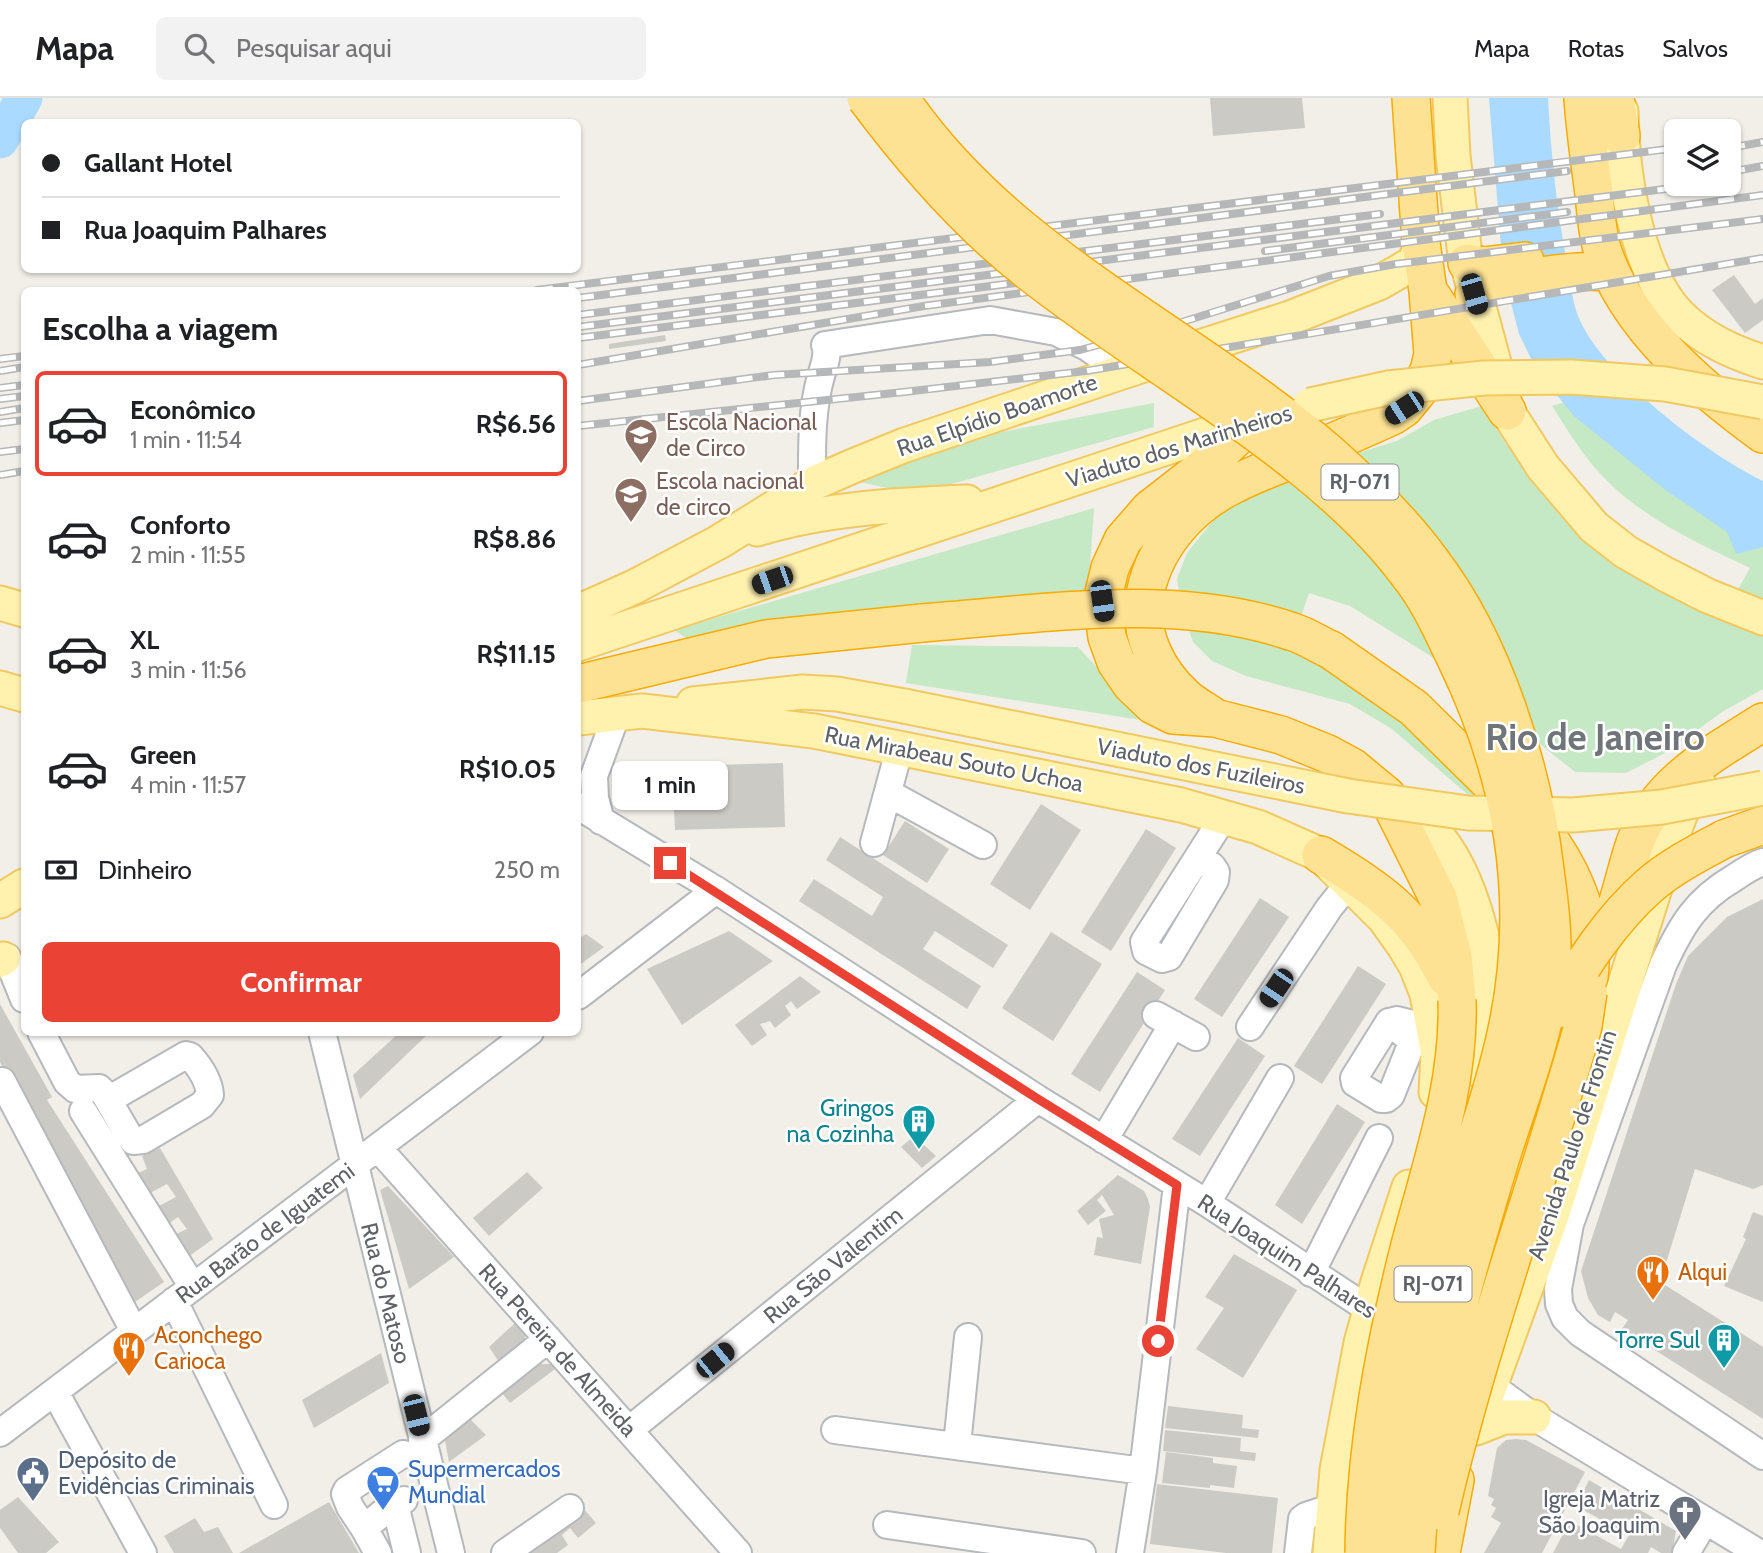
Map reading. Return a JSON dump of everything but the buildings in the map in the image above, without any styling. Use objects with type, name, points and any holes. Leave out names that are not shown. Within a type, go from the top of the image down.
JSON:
[{"type":"highway","name":"RJ-071","points":[[866,98],[907,152],[956,205],[1025,269],[1230,412],[1307,471],[1363,522],[1410,576],[1438,621],[1465,677],[1489,739],[1504,786],[1515,844],[1520,909],[1516,972],[1525,1026],[1476,1238],[1444,1360],[1427,1446],[1416,1553]]},
{"type":"highway","name":"RJ-071","points":[[900,98],[915,121],[966,179],[1016,225],[1081,277],[1251,391],[1328,453],[1385,506],[1433,562],[1461,607],[1491,668],[1516,734],[1542,838],[1550,906],[1551,981],[1525,1026],[1469,1165],[1437,1266],[1409,1393],[1387,1553]]},
{"type":"highway","points":[[1215,718],[1185,698],[1160,668],[1147,639],[1143,612],[1147,581],[1158,555],[1177,528],[1201,506],[1232,485],[1375,424],[1404,408],[1429,371],[1433,354],[1421,243],[1411,98]]},
{"type":"highway","points":[[1583,98],[1600,242],[1595,263]]},
{"type":"highway","points":[[1618,98],[1621,136]]},
{"type":"highway","points":[[1486,276],[1595,263]]},
{"type":"highway","points":[[1595,263],[1653,336],[1679,363],[1759,422]]},
{"type":"highway","points":[[1428,291],[1507,411]]},
{"type":"highway","points":[[1258,417],[1209,463],[1150,509],[1124,540],[1110,568],[1102,601],[1107,637],[1116,662],[1132,684],[1153,705],[1173,715],[1215,718],[1280,735],[1328,754],[1352,767],[1387,796],[1438,898],[1453,956],[1445,1012]]},
{"type":"highway","points":[[581,683],[766,639],[922,623],[1094,610],[1166,608],[1253,621],[1294,632],[1331,650],[1415,708],[1528,818],[1559,854],[1583,901],[1587,921],[1589,982],[1583,1026],[1484,1348],[1451,1463],[1430,1553]]},
{"type":"highway","points":[[1589,982],[1616,911],[1635,844],[1657,803],[1687,771],[1763,722]]},
{"type":"highway","points":[[1442,1553],[1463,1441],[1471,1380],[1536,1127],[1541,1095],[1542,1056],[1538,999],[1541,914],[1528,818]]},
{"type":"highway","points":[[1525,1026],[1572,982],[1615,919],[1651,884],[1685,859],[1724,839],[1763,825]]},
{"type":"highway","points":[[1321,855],[1362,879],[1407,916],[1428,943],[1445,1012],[1458,1036],[1452,1081],[1401,1280],[1377,1396],[1368,1470],[1342,1551]]},
{"type":"main road","points":[[1450,98],[1453,156],[1486,276],[1507,411],[1543,467],[1594,527],[1626,552],[1665,574],[1708,596],[1763,618]]},
{"type":"main road","points":[[1621,136],[1637,227],[1658,286],[1678,313],[1698,331],[1723,347],[1763,362]]},
{"type":"main road","name":"Rua Elpídio Boamorte","points":[[581,611],[634,587],[719,542],[812,484],[905,446],[1290,318],[1379,283],[1415,261],[1421,243]]},
{"type":"main road","name":"Viaduto dos Marinheiros","points":[[581,644],[1258,417],[1388,388],[1484,378],[1571,377],[1665,384],[1759,422]]},
{"type":"main road","points":[[719,542],[795,519],[883,505],[1005,501]]},
{"type":"main road","points":[[581,657],[616,633]]},
{"type":"main road","points":[[0,688],[21,694]]},
{"type":"main road","name":"Viaduto dos Fuzileiros","points":[[629,712],[773,694],[837,694],[1348,796],[1468,813],[1573,815],[1662,807],[1763,788]]},
{"type":"main road","name":"Rua Mirabeau Souto Uchoa","points":[[581,718],[629,712],[814,731],[1181,805],[1258,827],[1321,855]]},
{"type":"main road","name":"Avenida Paulo de Frontin","points":[[1442,1553],[1490,1385],[1560,1222],[1587,1143],[1669,844],[1681,813],[1703,774],[1724,747]]},
{"type":"main road","points":[[1342,1551],[1378,1421],[1483,1075],[1490,1011],[1490,988],[1476,915],[1448,851],[1424,822],[1387,796]]},
{"type":"main road","points":[[1321,855],[1384,918],[1416,966],[1427,994],[1445,1012],[1436,1097],[1361,1342],[1336,1470],[1334,1507],[1342,1551]]},
{"type":"main road","points":[[0,901],[21,888]]},
{"type":"main road","points":[[1560,1222],[1587,1143]]},
{"type":"main road","points":[[1476,1428],[1504,1417],[1534,1417]]},
{"type":"street","points":[[812,484],[812,434],[818,388],[828,352],[825,345],[990,320],[1056,332],[1087,347],[1122,372]]},
{"type":"street","points":[[601,821],[595,798],[594,776],[629,712]]},
{"type":"street","points":[[874,843],[900,747]]},
{"type":"street","points":[[888,793],[983,845]]},
{"type":"street","name":"Rua Joaquim Palhares","points":[[581,808],[716,890],[1038,1099],[1207,1203],[1370,1311],[1406,1331]]},
{"type":"street","points":[[1198,860],[1223,818]]},
{"type":"street","name":"Avenida Paulo de Frontin","points":[[1587,1143],[1675,938],[1693,909],[1718,887],[1763,862]]},
{"type":"street","points":[[1250,1027],[1329,908],[1349,883]]},
{"type":"street","points":[[581,994],[716,890]]},
{"type":"street","points":[[7,956],[21,991]]},
{"type":"street","points":[[1382,1032],[1405,1062],[1391,1095],[1386,1099],[1381,1099],[1355,1083],[1353,1078],[1382,1032],[1397,1020],[1417,1025],[1445,1012]]},
{"type":"street","points":[[1104,1140],[1175,1025]]},
{"type":"street","points":[[43,1036],[67,1082],[75,1089],[99,1088],[108,1100]]},
{"type":"street","name":"Rua do Matoso","points":[[323,1036],[354,1166],[412,1447],[412,1495],[451,1553]]},
{"type":"street","name":"Rua Barão de Iguatemi","points":[[0,1433],[525,1036]]},
{"type":"street","points":[[1207,1203],[1280,1078]]},
{"type":"street","points":[[2,1082],[134,1331]]},
{"type":"street","name":"Rua São Valentim","points":[[629,1430],[1038,1099]]},
{"type":"street","points":[[83,1111],[183,1294],[274,1505]]},
{"type":"street","points":[[1311,1273],[1380,1138]]},
{"type":"street","name":"Rua Pereira de Almeida","points":[[378,1148],[738,1553]]},
{"type":"street","points":[[1130,1553],[1143,1471],[1177,1185]]},
{"type":"street","points":[[1560,1222],[1558,1289],[1559,1304],[1565,1318],[1590,1341],[1763,1456]]},
{"type":"street","points":[[957,1445],[968,1337]]},
{"type":"street","points":[[378,1553],[346,1499],[347,1490],[412,1447],[548,1339]]},
{"type":"street","points":[[1490,1385],[1534,1417],[1759,1553]]},
{"type":"street","points":[[55,1392],[143,1553]]},
{"type":"street","points":[[835,1430],[1143,1471]]},
{"type":"street","points":[[364,1528],[412,1495]]},
{"type":"street","points":[[407,1553],[412,1495]]},
{"type":"street","points":[[1298,1553],[1302,1519],[1334,1507]]},
{"type":"street","points":[[505,1553],[570,1508]]},
{"type":"street","points":[[1686,1553],[1705,1521]]},
{"type":"street","points":[[887,1525],[992,1547],[1082,1553]]},
{"type":"green space","points":[[1576,399],[1763,541],[1763,689],[1722,712],[1667,752],[1626,773],[1575,772],[1429,655],[1350,606],[1309,593],[1297,628],[1485,781],[1482,807],[1392,729],[1350,704],[1246,676],[1212,661],[1193,642],[1182,611],[1177,579],[1187,553],[1215,518],[1254,488],[1397,441],[1434,420],[1482,406],[1505,443],[1547,495],[1725,613],[1750,568],[1668,526],[1612,486],[1584,454],[1552,406]]},
{"type":"green space","points":[[1154,403],[1154,427],[916,494],[855,481],[986,435]]},
{"type":"green space","points":[[1094,508],[1088,594],[689,640],[674,630]]},
{"type":"green space","points":[[912,645],[1078,647],[1147,721],[906,683]]},
{"type":"water","points":[[1489,98],[1548,98],[1558,205],[1578,316],[1590,339],[1632,387],[1686,432],[1740,469],[1763,481],[1763,547],[1736,554],[1727,532],[1664,489],[1574,416],[1537,371],[1519,334],[1503,272]]},
{"type":"waterway","points":[[0,140],[24,98]]},
{"type":"railway","points":[[1741,146],[1763,142]]},
{"type":"railway","points":[[561,287],[1664,149]]},
{"type":"railway","points":[[1741,170],[1763,166]]},
{"type":"railway","points":[[581,298],[1567,171]]},
{"type":"railway","points":[[581,327],[1664,189]]},
{"type":"railway","points":[[581,364],[924,306],[1763,195]]},
{"type":"railway","points":[[1265,251],[1567,212]]},
{"type":"railway","points":[[581,315],[1380,214]]},
{"type":"railway","points":[[581,401],[774,375],[990,362],[1080,350],[1182,322],[1329,276],[1396,264],[1763,219]]},
{"type":"railway","points":[[581,426],[1086,371],[1763,258]]},
{"type":"railway","points":[[581,338],[1039,280]]},
{"type":"railway","points":[[0,359],[21,356]]},
{"type":"railway","points":[[0,371],[21,368]]},
{"type":"railway","points":[[0,388],[21,385]]},
{"type":"railway","points":[[0,399],[21,396]]},
{"type":"railway","points":[[0,412],[21,408]]},
{"type":"railway","points":[[0,423],[21,420]]},
{"type":"railway","points":[[0,452],[21,449]]},
{"type":"railway","points":[[0,475],[21,472]]},
{"type":"place","name":"Escola Nacional de Circo","points":[[641,465]]},
{"type":"place","name":"Escola nacional de circo","points":[[631,524]]},
{"type":"place","name":"Gringos na Cozinha","points":[[919,1151]]},
{"type":"place","name":"Alqui","points":[[1653,1302]]},
{"type":"place","name":"Torre Sul","points":[[1724,1370]]},
{"type":"place","name":"Aconchego Carioca","points":[[129,1378]]},
{"type":"place","name":"Depósito de Evidências Criminais","points":[[33,1503]]},
{"type":"place","name":"Supermercados Mundial","points":[[383,1512]]},
{"type":"place","name":"Igreja Matriz São Joaquim","points":[[1685,1542]]},
{"type":"district","name":"Rio de Janeiro","points":[[1595,737]]},
{"type":"route","points":[[670,863],[1177,1185],[1158,1341]]}]
